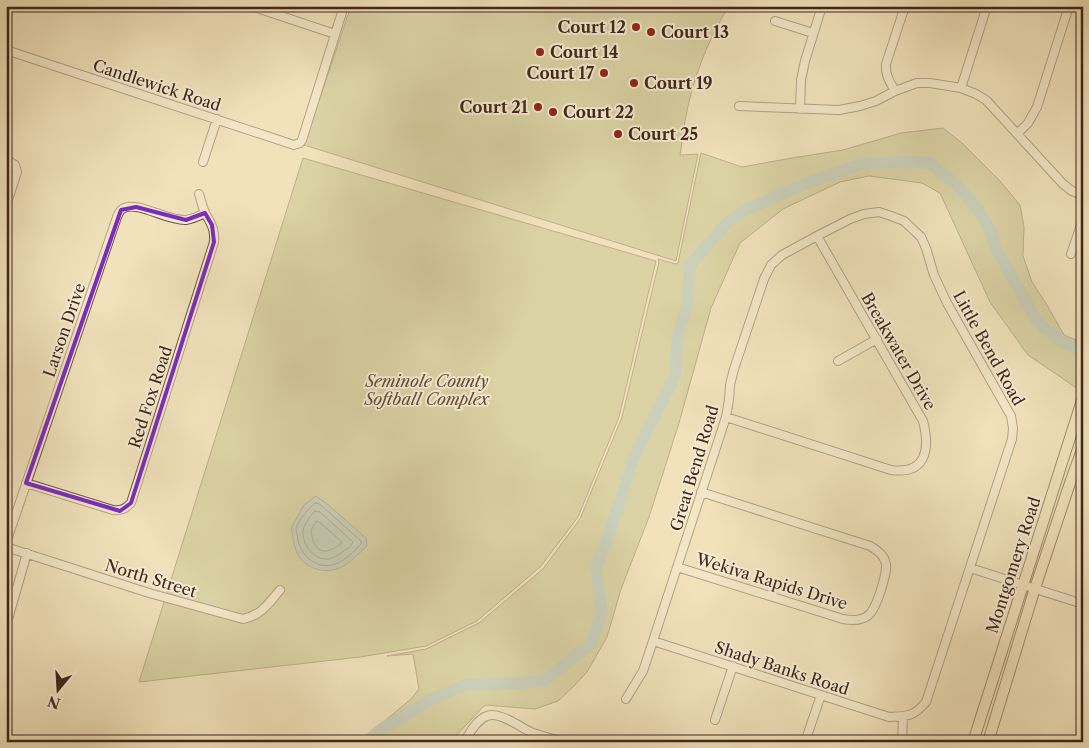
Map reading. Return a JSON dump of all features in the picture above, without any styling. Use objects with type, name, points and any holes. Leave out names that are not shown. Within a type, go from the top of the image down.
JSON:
[{"type":"main road","name":"Montgomery Road","points":[[973,742],[1083,397]]},
{"type":"main road","name":"Montgomery Road","points":[[988,742],[1035,588],[1083,447]]},
{"type":"street","points":[[251,6],[335,34],[344,6]]},
{"type":"street","points":[[800,109],[801,80],[805,61],[822,6]]},
{"type":"street","points":[[896,91],[885,71],[905,6]]},
{"type":"street","points":[[961,88],[987,6]]},
{"type":"street","points":[[1017,134],[1028,123],[1037,107],[1069,6]]},
{"type":"street","points":[[775,21],[813,33]]},
{"type":"street","name":"Candlewick Road","points":[[6,50],[294,145],[302,140],[335,34]]},
{"type":"street","points":[[739,106],[839,110],[876,101],[917,83],[961,88],[986,100],[1062,184],[1072,192],[1083,195]]},
{"type":"street","points":[[203,162],[217,119]]},
{"type":"street","points":[[6,159],[15,165],[16,172],[6,206]]},
{"type":"street","name":"Red Fox Road","points":[[123,509],[131,503],[214,242],[212,225],[205,213],[199,194]]},
{"type":"street","name":"Larson Drive","points":[[6,543],[121,210],[128,206],[136,207],[174,219],[186,220],[205,213]]},
{"type":"street","name":"Little Bend Road","points":[[817,236],[850,219],[864,214],[879,212],[904,221],[914,229],[922,237],[934,275],[946,303],[1011,416],[1012,439],[926,702],[913,714],[903,716]]},
{"type":"street","points":[[1071,254],[1083,219]]},
{"type":"street","name":"Breakwater Drive","points":[[726,417],[891,470],[912,469],[922,460],[926,447],[923,420],[817,236]]},
{"type":"street","name":"Great Bend Road","points":[[626,699],[643,671],[654,641],[726,417],[734,369],[764,280],[771,265],[782,256],[817,236]]},
{"type":"street","points":[[838,361],[877,339]]},
{"type":"street","points":[[26,483],[112,510],[123,509],[127,518]]},
{"type":"street","name":"Wekiva Rapids Drive","points":[[677,567],[854,621],[869,615],[875,607],[886,574],[886,564],[883,556],[879,551],[870,546],[701,492]]},
{"type":"street","name":"North Street","points":[[6,547],[149,593],[243,620],[259,614],[280,590]]},
{"type":"street","points":[[6,626],[27,554]]},
{"type":"street","points":[[970,568],[1083,604]]},
{"type":"street","name":"Shady Banks Road","points":[[654,641],[889,717],[903,716]]},
{"type":"street","points":[[715,720],[732,666]]},
{"type":"street","points":[[805,742],[822,695]]},
{"type":"street","points":[[464,742],[478,721],[490,715],[498,716],[532,732],[563,742]]},
{"type":"street","points":[[902,742],[903,716]]},
{"type":"highlighted area","points":[[136,207],[186,220],[205,213],[212,225],[214,242],[131,503],[120,511],[26,483],[121,210]]},
{"type":"green space","points":[[351,6],[729,6],[707,47],[696,76],[684,125],[680,155],[698,154],[676,261],[304,145]]},
{"type":"green space","points":[[943,128],[963,144],[999,180],[1020,205],[1024,227],[1023,256],[1032,282],[1064,335],[1083,343],[1083,385],[1081,391],[1028,355],[990,302],[940,193],[922,183],[869,176],[840,182],[783,209],[740,243],[711,308],[679,423],[649,517],[621,589],[607,637],[587,672],[558,701],[535,709],[485,705],[450,742],[355,742],[363,739],[411,699],[419,689],[413,654],[387,656],[426,649],[479,623],[543,569],[580,519],[622,417],[659,262],[658,259],[678,263],[701,153],[742,167],[843,150],[901,133]]},
{"type":"green space","name":"Seminole County Softball Complex","points":[[303,158],[656,261],[619,417],[578,517],[541,566],[477,621],[426,646],[360,657],[139,682]]},
{"type":"water","points":[[316,496],[366,538],[367,546],[347,564],[334,570],[323,570],[308,565],[300,558],[294,543],[291,528],[304,505]]},
{"type":"waterway","points":[[366,742],[382,729],[432,699],[466,685],[544,681],[591,644],[602,612],[596,569],[634,457],[675,376],[678,335],[688,303],[690,265],[727,223],[743,211],[809,182],[861,164],[930,163],[957,185],[979,211],[992,234],[997,251],[1037,321],[1063,343],[1083,350]]},
{"type":"place","name":"Court 12","points":[[636,27]]},
{"type":"place","name":"Court 13","points":[[651,32]]},
{"type":"place","name":"Court 14","points":[[540,52]]},
{"type":"place","name":"Court 17","points":[[604,73]]},
{"type":"place","name":"Court 19","points":[[634,83]]},
{"type":"place","name":"Court 21","points":[[538,107]]},
{"type":"place","name":"Court 22","points":[[553,112]]},
{"type":"place","name":"Court 25","points":[[618,134]]}]
